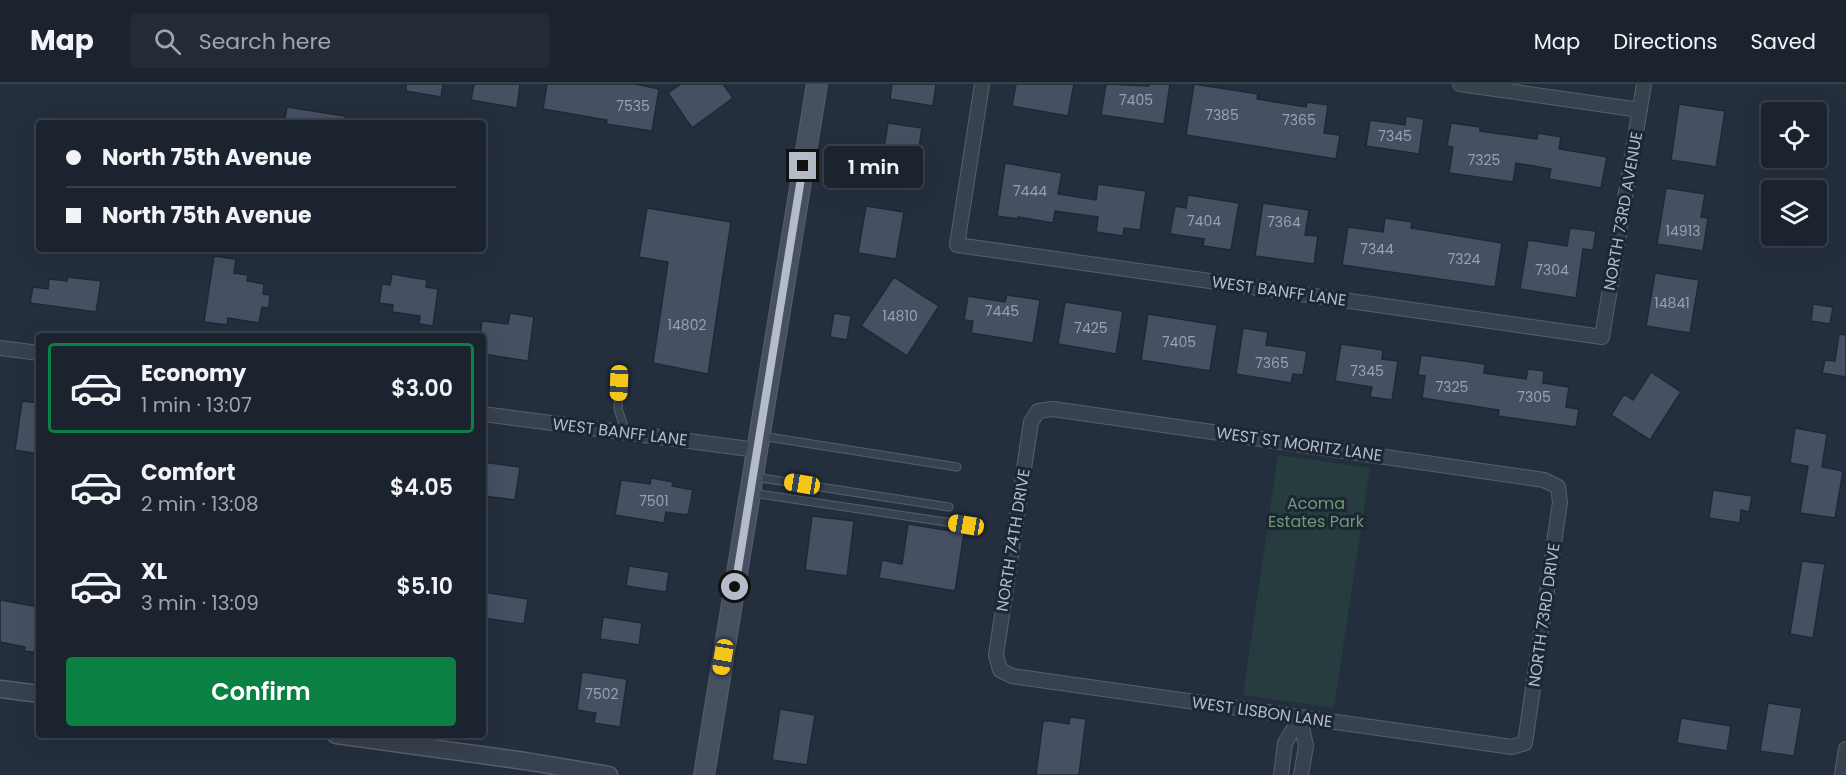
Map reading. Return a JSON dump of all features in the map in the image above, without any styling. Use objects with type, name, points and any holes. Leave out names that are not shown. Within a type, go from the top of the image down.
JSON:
[{"type":"main road","points":[[704,775],[817,84]]},
{"type":"street","name":"WEST BANFF LANE","points":[[982,84],[957,245],[1602,337]]},
{"type":"street","points":[[1460,84],[1640,110]]},
{"type":"street","name":"NORTH 73RD AVENUE","points":[[1602,337],[1644,84]]},
{"type":"street","points":[[0,348],[36,353]]},
{"type":"street","name":"WEST ST MORITZ LANE","points":[[1038,411],[1053,409],[1544,480],[1558,487]]},
{"type":"street","name":"NORTH 74TH DRIVE","points":[[1000,670],[996,655],[1031,422],[1038,411]]},
{"type":"street","name":"WEST BANFF LANE","points":[[486,414],[626,432],[759,443]]},
{"type":"street","name":"NORTH 73RD DRIVE","points":[[1525,743],[1560,502],[1558,487]]},
{"type":"street","name":"WEST LISBON LANE","points":[[1000,670],[1012,676],[1300,718],[1512,747],[1525,743]]},
{"type":"street","points":[[0,689],[36,694]]},
{"type":"street","points":[[1281,775],[1286,742],[1300,718]]},
{"type":"street","points":[[1300,718],[1306,746],[1301,775]]},
{"type":"street","points":[[358,738],[609,775]]},
{"type":"street","points":[[1842,775],[1846,749]]},
{"type":"lane","points":[[619,383],[618,409],[626,432]]},
{"type":"lane","points":[[759,443],[957,467]]},
{"type":"lane","points":[[751,484],[949,507]]},
{"type":"lane","points":[[751,484],[966,525]]},
{"type":"green space","name":"Acoma Estates Park","points":[[1278,455],[1370,468],[1334,708],[1243,695]]},
{"type":"building","points":[[406,84],[443,84],[441,97],[406,91]]},
{"type":"building","points":[[474,84],[520,84],[517,108],[471,100]]},
{"type":"building","points":[[547,84],[636,84],[659,89],[652,131],[606,124],[607,120],[543,109]]},
{"type":"building","points":[[681,84],[723,84],[733,98],[692,128],[668,93]]},
{"type":"building","points":[[892,84],[936,84],[933,106],[890,99]]},
{"type":"building","points":[[1016,84],[1074,84],[1068,116],[1012,106]]},
{"type":"building","points":[[1106,84],[1149,86],[1149,84],[1170,84],[1164,124],[1101,115]]},
{"type":"building","points":[[1194,84],[1258,94],[1257,99],[1306,107],[1307,102],[1328,105],[1324,133],[1340,135],[1336,159],[1186,135]]},
{"type":"building","points":[[1679,104],[1725,111],[1716,167],[1671,160]]},
{"type":"building","points":[[287,107],[345,116],[344,120],[285,120]]},
{"type":"building","points":[[1406,116],[1424,119],[1419,154],[1366,146],[1370,120],[1405,125]]},
{"type":"building","points":[[888,123],[922,128],[913,186],[879,180]]},
{"type":"building","points":[[1451,123],[1480,127],[1480,131],[1537,139],[1538,133],[1561,137],[1559,149],[1607,157],[1601,188],[1549,179],[1551,169],[1516,163],[1513,182],[1449,173],[1453,147],[1447,146]]},
{"type":"building","points":[[1005,163],[1062,173],[1058,194],[1096,200],[1098,184],[1146,191],[1140,230],[1124,228],[1123,236],[1096,232],[1098,217],[1055,211],[1053,223],[997,216]]},
{"type":"building","points":[[1666,188],[1705,194],[1701,217],[1708,218],[1703,251],[1657,244]]},
{"type":"building","points":[[1188,195],[1239,203],[1231,250],[1203,246],[1204,239],[1170,234],[1175,206],[1186,208]]},
{"type":"building","points":[[1263,203],[1309,210],[1305,235],[1318,236],[1314,264],[1255,256]]},
{"type":"building","points":[[866,206],[904,212],[896,259],[858,253]]},
{"type":"building","points":[[647,208],[731,222],[708,374],[653,363],[668,262],[639,257]]},
{"type":"building","points":[[1385,218],[1412,222],[1411,228],[1502,243],[1495,287],[1342,265],[1348,227],[1383,232]]},
{"type":"building","points":[[1570,228],[1596,231],[1593,250],[1583,249],[1576,298],[1520,289],[1528,240],[1567,246]]},
{"type":"building","points":[[214,256],[236,259],[234,273],[248,275],[247,281],[264,284],[263,294],[270,295],[269,308],[262,307],[259,323],[228,318],[227,325],[204,322]]},
{"type":"building","points":[[1655,273],[1699,280],[1690,333],[1646,326]]},
{"type":"building","points":[[392,274],[427,280],[426,287],[438,289],[433,326],[419,324],[420,316],[392,312],[393,305],[379,303],[382,284],[390,285]]},
{"type":"building","points":[[68,277],[101,281],[96,312],[30,303],[33,287],[48,289],[49,279],[67,281]]},
{"type":"building","points":[[894,277],[939,306],[907,356],[861,326]]},
{"type":"building","points":[[1007,295],[1040,300],[1033,343],[971,333],[973,321],[964,320],[968,296],[1005,302]]},
{"type":"building","points":[[1065,302],[1123,311],[1116,354],[1058,344]]},
{"type":"building","points":[[1813,304],[1833,307],[1830,324],[1811,321]]},
{"type":"building","points":[[510,313],[534,317],[528,361],[486,354],[486,333],[480,333],[482,321],[508,324]]},
{"type":"building","points":[[834,313],[851,316],[847,340],[830,337]]},
{"type":"building","points":[[1148,314],[1217,325],[1210,371],[1141,360]]},
{"type":"building","points":[[1243,328],[1268,332],[1266,345],[1307,351],[1303,375],[1293,374],[1291,383],[1236,374]]},
{"type":"building","points":[[1839,334],[1846,335],[1846,377],[1822,373],[1825,360],[1835,361]]},
{"type":"building","points":[[1341,344],[1383,350],[1382,359],[1398,361],[1392,400],[1370,397],[1372,387],[1335,381]]},
{"type":"building","points":[[1421,355],[1485,364],[1484,373],[1526,379],[1528,369],[1544,371],[1543,383],[1569,387],[1566,407],[1579,409],[1576,427],[1498,416],[1499,410],[1422,398],[1425,376],[1418,375]]},
{"type":"building","points":[[1651,372],[1681,392],[1650,440],[1611,415],[1624,394],[1633,400]]},
{"type":"building","points":[[22,401],[36,403],[36,454],[15,450]]},
{"type":"building","points":[[1795,428],[1827,434],[1822,467],[1843,471],[1835,518],[1800,513],[1808,466],[1790,463]]},
{"type":"building","points":[[486,462],[520,467],[515,500],[486,496]]},
{"type":"building","points":[[651,478],[673,482],[672,486],[693,490],[688,515],[666,512],[664,523],[615,515],[621,480],[650,484]]},
{"type":"building","points":[[1713,490],[1752,496],[1749,512],[1741,510],[1740,523],[1709,518]]},
{"type":"building","points":[[812,516],[854,521],[847,576],[805,570]]},
{"type":"building","points":[[908,524],[964,533],[955,591],[879,578],[882,560],[902,564]]},
{"type":"building","points":[[1802,561],[1825,564],[1813,638],[1790,634]]},
{"type":"building","points":[[629,566],[669,572],[666,592],[626,586]]},
{"type":"building","points":[[486,592],[528,599],[524,624],[486,618]]},
{"type":"building","points":[[0,600],[36,606],[36,653],[24,651],[25,647],[0,642]]},
{"type":"building","points":[[603,617],[642,623],[639,645],[600,639]]},
{"type":"building","points":[[582,672],[627,679],[620,727],[594,723],[596,713],[577,710]]},
{"type":"building","points":[[1768,703],[1802,708],[1794,756],[1760,751]]},
{"type":"building","points":[[780,709],[815,715],[807,765],[772,760]]},
{"type":"building","points":[[1070,717],[1086,719],[1079,775],[1036,775],[1043,721],[1069,724]]},
{"type":"building","points":[[1681,718],[1731,726],[1727,751],[1677,743]]},
{"type":"route","points":[[735,587],[803,166]]}]
